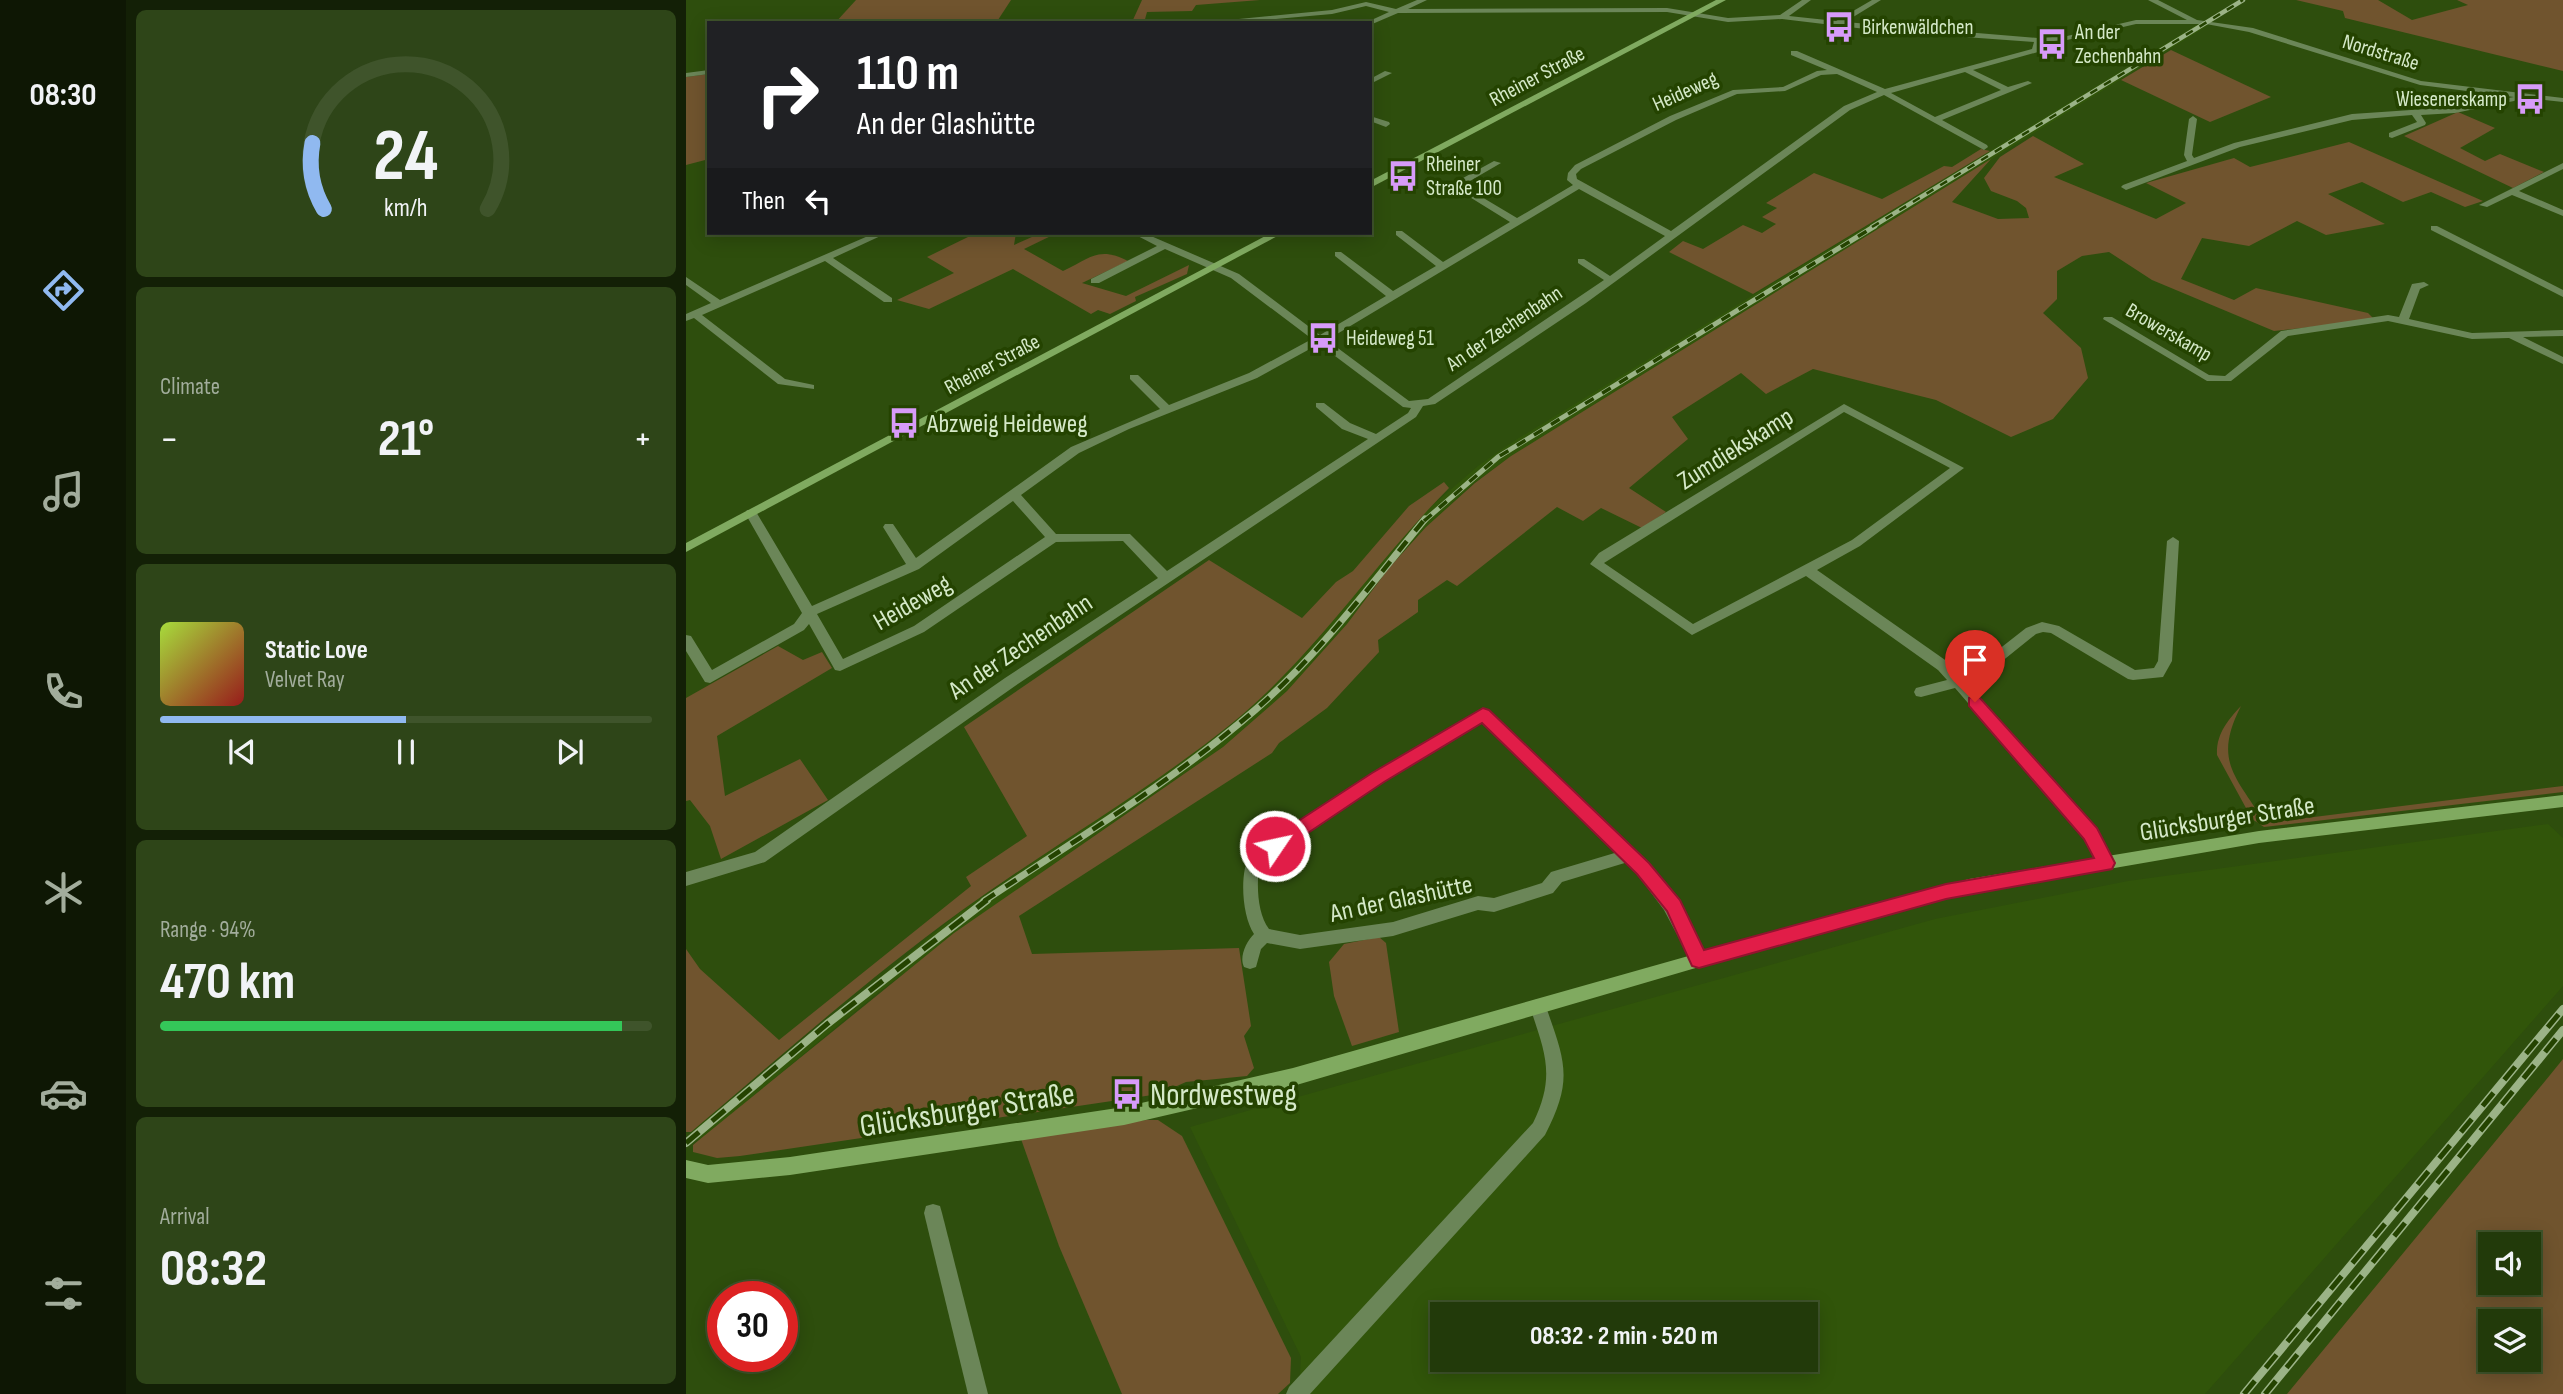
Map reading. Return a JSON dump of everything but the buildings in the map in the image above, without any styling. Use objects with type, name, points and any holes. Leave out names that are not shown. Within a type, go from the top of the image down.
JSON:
[{"type":"main road","name":"Rheiner Straße","points":[[1372,184],[1722,0]]},
{"type":"main road","name":"Rheiner Straße","points":[[686,548],[1274,235]]},
{"type":"main road","name":"Glücksburger Straße","points":[[686,1169],[708,1174],[790,1166],[1124,1115],[1293,1077],[1935,894],[2259,837],[2563,801]]},
{"type":"street","points":[[1372,22],[1423,0]]},
{"type":"street","points":[[1590,11],[1592,0]]},
{"type":"street","points":[[1782,18],[1807,0]]},
{"type":"street","points":[[1837,24],[1877,0]]},
{"type":"street","name":"Nordstraße","points":[[2152,0],[2192,18],[2193,21]]},
{"type":"street","points":[[1234,21],[1332,12],[1364,2],[1396,11]]},
{"type":"street","name":"Nordstraße","points":[[1396,11],[1667,10],[1728,20],[1782,18],[2038,40],[2067,38],[2137,22],[2193,21],[2250,30],[2420,83],[2563,100]]},
{"type":"street","name":"An der Zechenbahn","points":[[686,879],[760,857],[1165,577],[1412,415],[1418,406],[1431,402],[1610,280],[1847,108],[1884,92],[2035,50],[2038,40]]},
{"type":"street","points":[[1794,53],[1884,92],[1984,147]]},
{"type":"street","points":[[1965,69],[2008,90]]},
{"type":"street","points":[[686,75],[707,72]]},
{"type":"street","name":"Heideweg","points":[[686,640],[710,678],[799,627],[810,612],[914,566],[1075,450],[1248,379],[1320,339],[1579,185],[1572,180],[1572,173],[1578,167],[1710,101],[1748,89],[1785,89],[1820,73],[1838,72]]},
{"type":"street","points":[[1372,81],[1388,74]]},
{"type":"street","points":[[1935,120],[2028,83]]},
{"type":"street","points":[[2126,187],[2236,145],[2352,117],[2455,110],[2521,95]]},
{"type":"street","points":[[2392,135],[2421,123],[2416,113]]},
{"type":"street","points":[[1372,119],[1385,124]]},
{"type":"street","points":[[2192,162],[2188,155],[2193,119]]},
{"type":"street","points":[[1497,163],[1466,180],[1465,191],[1517,222]]},
{"type":"street","points":[[2484,205],[2563,166]]},
{"type":"street","points":[[1579,185],[1671,235]]},
{"type":"street","points":[[2514,192],[2563,213]]},
{"type":"street","points":[[2434,228],[2563,294]]},
{"type":"street","points":[[1399,233],[1443,266]]},
{"type":"street","points":[[691,316],[877,235]]},
{"type":"street","points":[[1141,235],[1235,276],[1407,405],[1418,406]]},
{"type":"street","points":[[1095,281],[1164,246]]},
{"type":"street","points":[[1338,254],[1393,296]]},
{"type":"street","points":[[826,257],[888,300]]},
{"type":"street","name":"An der Zechenbahn","points":[[1581,261],[1610,280]]},
{"type":"street","points":[[686,280],[719,304]]},
{"type":"street","points":[[2403,321],[2416,286],[2424,285]]},
{"type":"street","points":[[691,316],[782,382],[810,387]]},
{"type":"street","name":"Browerskamp","points":[[2108,319],[2207,377],[2219,380],[2227,379],[2284,333],[2388,318],[2472,336],[2563,333]]},
{"type":"street","name":"Browerskamp","points":[[2513,336],[2563,361]]},
{"type":"street","points":[[1134,377],[1168,411]]},
{"type":"street","points":[[1320,405],[1346,426],[1376,438]]},
{"type":"street","name":"Zumdiekskamp","points":[[1844,407],[1958,468],[1856,543],[1807,570],[1692,630],[1596,564],[1603,556],[1844,407]]},
{"type":"street","points":[[1014,495],[1053,538],[1126,537],[1165,577]]},
{"type":"street","name":"Heideweg","points":[[751,513],[840,666],[919,629],[1053,538]]},
{"type":"street","name":"Heideweg","points":[[889,527],[914,566]]},
{"type":"street","points":[[1921,692],[1970,679],[2031,631],[2042,627],[2054,629],[2133,675],[2158,673],[2165,661],[2173,541]]},
{"type":"street","points":[[1807,570],[1943,666],[2091,833],[2106,863]]},
{"type":"street","points":[[1250,962],[1249,954],[1264,935],[1257,926],[1252,903],[1251,866],[1255,859],[1378,777],[1483,714],[1631,855],[1673,905],[1699,960]]},
{"type":"street","name":"An der Glashütte","points":[[1264,935],[1300,942],[1393,929],[1478,903],[1494,905],[1547,888],[1557,877],[1631,855]]},
{"type":"street","points":[[1296,1394],[1539,1129],[1550,1109],[1557,1065],[1538,1007]]},
{"type":"street","points":[[933,1213],[978,1394]]},
{"type":"shaded area","points":[[856,0],[1011,0],[997,21],[837,21]]},
{"type":"shaded area","points":[[1142,0],[1260,0],[1196,5],[1192,11],[1147,12],[1145,21],[1132,21]]},
{"type":"shaded area","points":[[2296,0],[2378,0],[2412,20],[2468,5],[2457,0],[2563,0],[2563,71],[2345,18],[2343,11]]},
{"type":"shaded area","points":[[2198,24],[2209,25],[1511,456],[1474,483],[1426,527],[1389,568],[1347,624],[1287,691],[1223,747],[1045,870],[876,994],[705,1136],[699,1140],[691,1132],[961,911],[1168,771],[1231,724],[1313,645],[1392,547],[1426,511],[1478,466],[1514,441]]},
{"type":"shaded area","points":[[2171,50],[2271,97],[2210,122],[2121,80]]},
{"type":"shaded area","points":[[707,74],[707,160],[686,165],[686,77]]},
{"type":"shaded area","points":[[2458,112],[2495,128],[2460,148],[2485,161],[2500,154],[2544,172],[2513,188],[2404,136]]},
{"type":"shaded area","points":[[2033,136],[2084,164],[2054,177],[2156,219],[2186,203],[2146,183],[2234,158],[2250,167],[2349,142],[2483,201],[2465,207],[2431,192],[2403,202],[2362,182],[2328,194],[2385,224],[2326,235],[2297,221],[2249,246],[2202,238],[2181,279],[2234,300],[2256,288],[2368,313],[2375,320],[2274,331],[2152,280],[2109,252],[2082,256],[2057,271],[2057,299],[2043,313],[2081,348],[2088,378],[2053,419],[2011,437],[1936,400],[1813,369],[1766,394],[1741,373],[1672,417],[1688,439],[1629,488],[1666,512],[1642,528],[1601,508],[1583,521],[1557,507],[1457,586],[1447,580],[1418,600],[1418,612],[1378,640],[1379,652],[1327,708],[1279,743],[1272,753],[1019,916],[1032,954],[1239,948],[1251,1026],[1244,1036],[1254,1068],[1247,1076],[1186,1082],[1159,1094],[740,1156],[717,1158],[693,1152],[693,1145],[954,933],[1223,747],[1287,691],[1347,624],[1389,568],[1426,527],[1475,483],[1511,456],[1991,159],[1952,202],[1998,219],[2029,218],[2026,208],[2017,201],[1991,191],[1984,178],[2000,157]]},
{"type":"shaded area","points":[[1981,149],[1990,151],[1753,294],[1669,252],[1683,241],[1703,249],[1743,225],[1762,233],[1776,224],[1762,217],[1777,208],[1766,203],[1814,173],[1882,199],[1944,166],[1952,167]]},
{"type":"shaded area","points":[[964,235],[1016,235],[1014,245],[1036,235],[1053,235],[1024,249],[1063,271],[1102,254],[1118,257],[1128,261],[1082,283],[1126,296],[1189,265],[1187,274],[1135,297],[1136,301],[1110,314],[1098,310],[1091,314],[1013,269],[929,309],[897,300],[954,273],[927,257],[968,237]]},
{"type":"shaded area","points":[[1444,482],[1449,488],[1317,639],[1290,669],[1231,724],[1131,797],[995,887],[926,937],[691,1132],[686,1132],[686,949],[700,969],[779,1040],[971,886],[966,877],[1027,836],[964,727],[1209,560],[1302,618],[1336,582],[1353,571],[1409,506]]},
{"type":"shaded area","points":[[778,646],[803,660],[822,652],[832,668],[717,736],[725,796],[800,759],[828,800],[721,859],[710,826],[690,800],[686,801],[686,698]]},
{"type":"shaded area","points":[[2241,706],[2233,725],[2228,755],[2237,779],[2265,823],[2563,786],[2563,792],[2264,827],[2252,819],[2217,755],[2221,734]]},
{"type":"shaded area","points":[[2548,824],[2563,838],[2563,986],[2205,1394],[1299,1394],[1301,1357],[1190,1127],[1935,919],[2128,881]]},
{"type":"shaded area","points":[[1379,937],[1386,943],[1399,1032],[1352,1046],[1334,996],[1329,962],[1344,944]]},
{"type":"shaded area","points":[[2563,1059],[2563,1394],[2287,1394]]},
{"type":"shaded area","points":[[1158,1120],[1182,1136],[1291,1358],[1290,1383],[1278,1394],[1122,1394],[1059,1246],[1021,1139]]},
{"type":"railway","points":[[1872,227],[2243,0]]},
{"type":"railway","points":[[1424,521],[1498,457],[1875,226]]},
{"type":"railway","points":[[984,901],[1157,786],[1255,710],[1323,643],[1425,519]]},
{"type":"railway","points":[[686,1143],[827,1024],[987,900]]},
{"type":"railway","points":[[2244,1394],[2563,1009]]},
{"type":"railway","points":[[2265,1394],[2563,1030]]},
{"type":"place","name":"Birkenwäldchen","points":[[1839,27]]},
{"type":"place","name":"An der Zechenbahn","points":[[2052,44]]},
{"type":"place","name":"Wiesenerskamp","points":[[2530,99]]},
{"type":"place","name":"Rheiner Straße 100","points":[[1403,176]]},
{"type":"place","name":"Heideweg 51","points":[[1323,338]]},
{"type":"place","name":"Abzweig Heideweg","points":[[904,423]]},
{"type":"place","name":"Nordwestweg","points":[[1127,1094]]},
{"type":"route","points":[[1275,846],[1378,777],[1483,714],[1643,868],[1673,905],[1699,960],[1946,891],[2106,863],[2091,833],[1975,702]]}]
